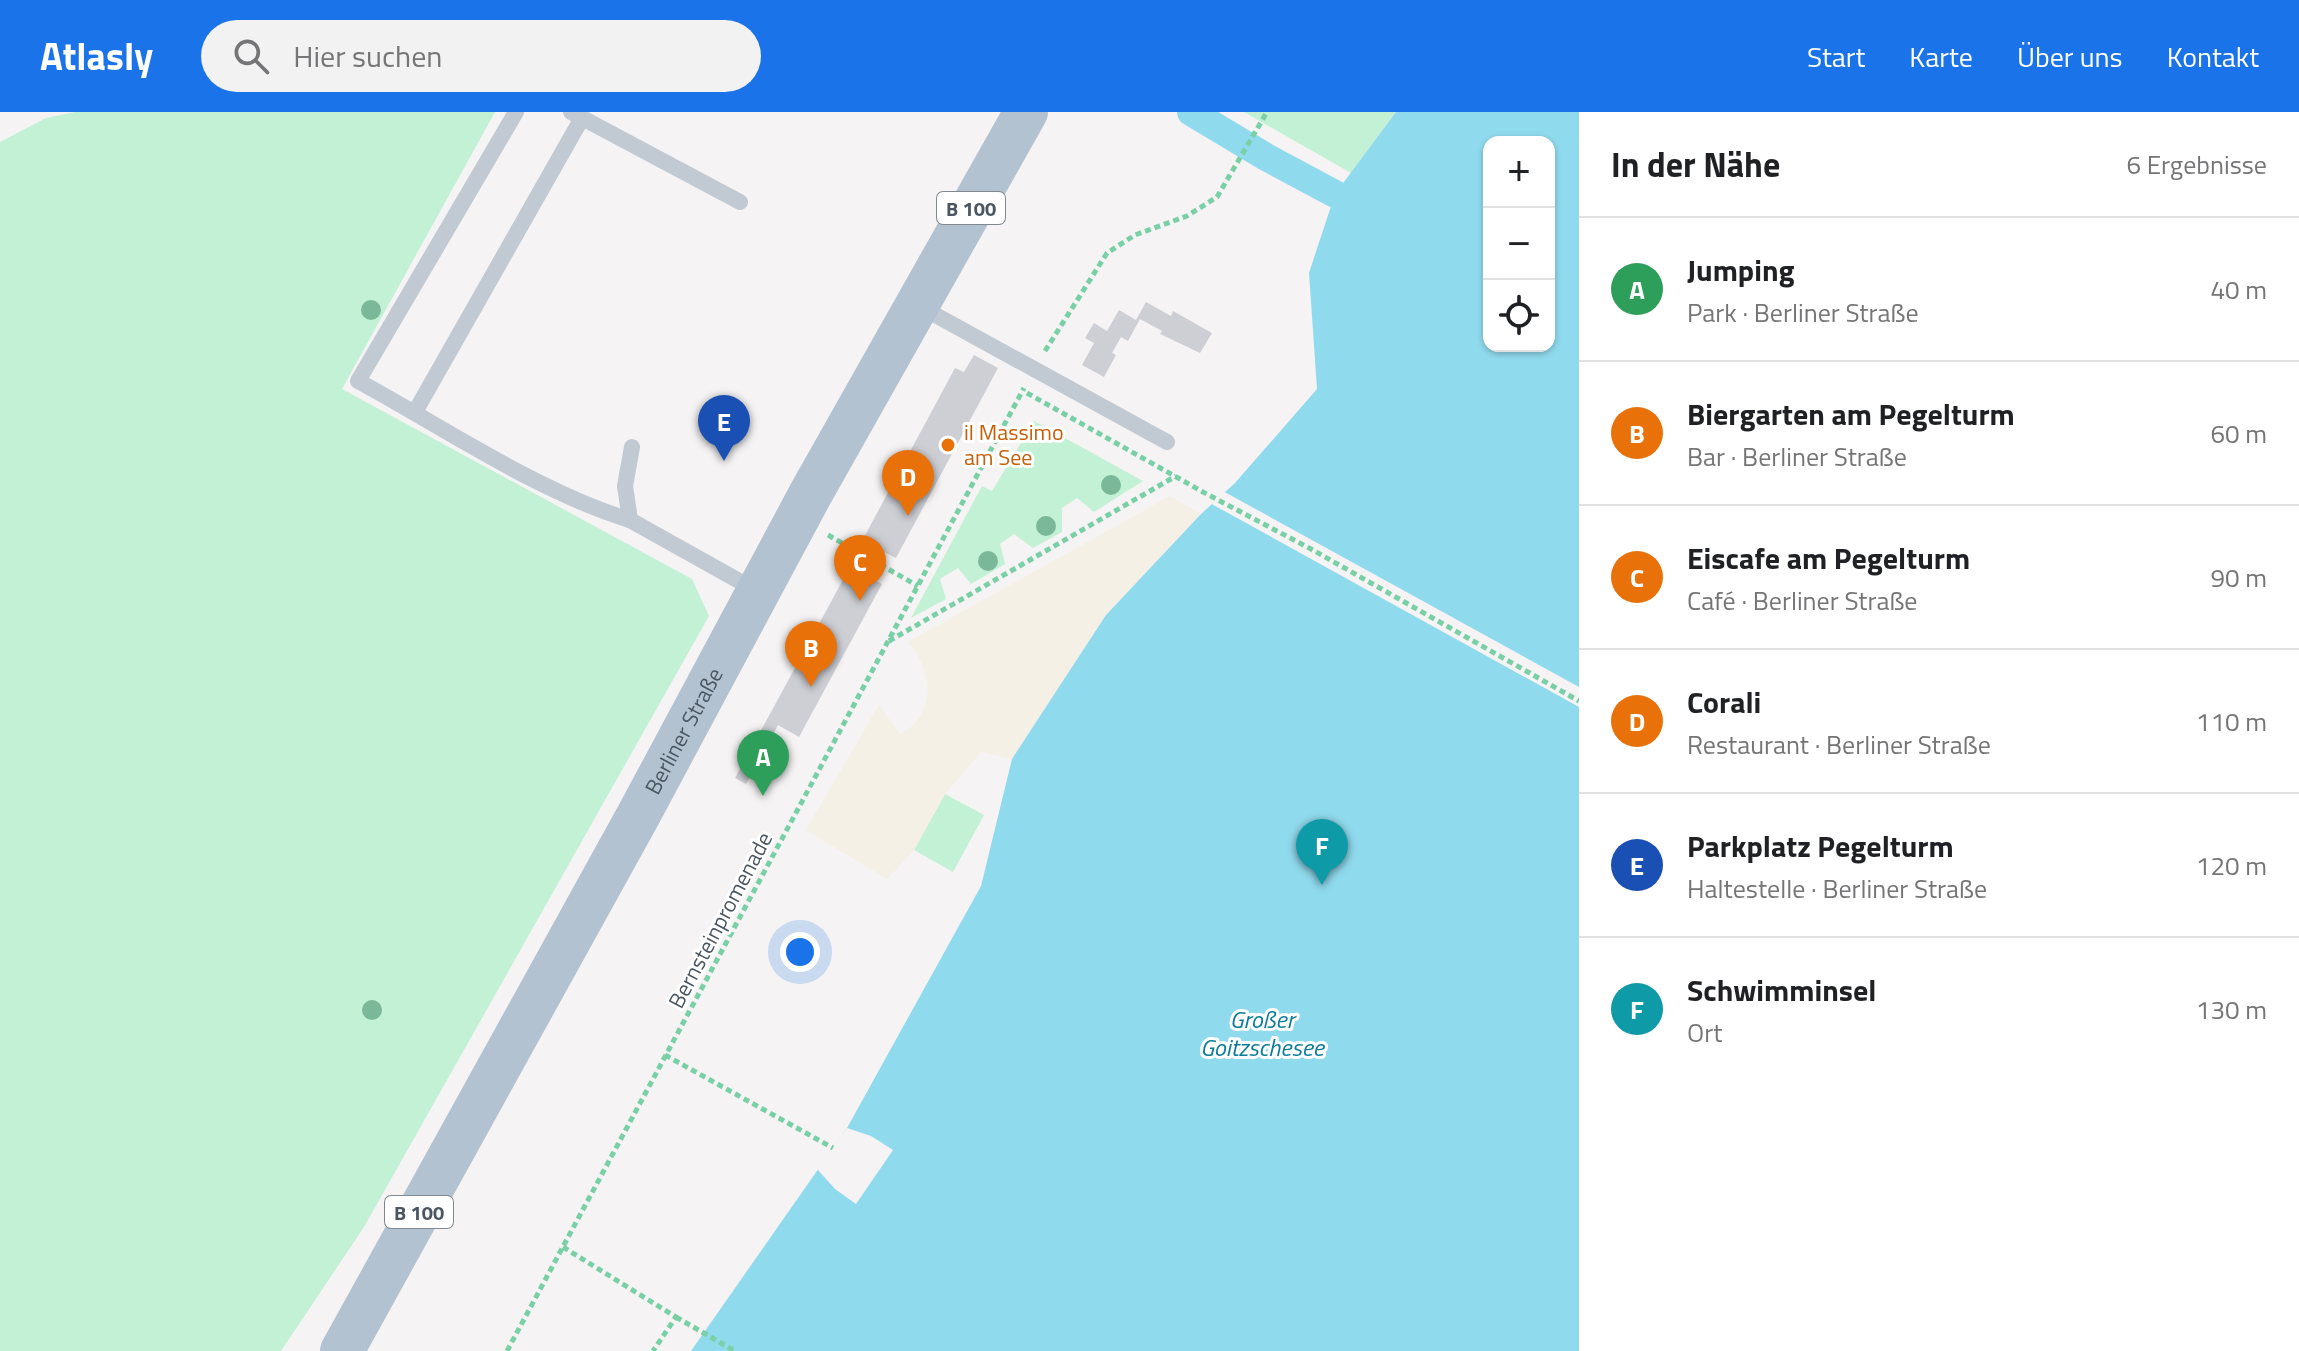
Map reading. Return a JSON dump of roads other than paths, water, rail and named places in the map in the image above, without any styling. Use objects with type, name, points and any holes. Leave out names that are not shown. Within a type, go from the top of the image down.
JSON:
[{"type":"main road","name":"Berliner Straße","points":[[342,1351],[624,841],[796,520],[1026,112]]},
{"type":"lane","points":[[516,112],[358,381],[583,503],[630,520],[758,592]]},
{"type":"lane","points":[[415,412],[576,115],[740,202]]},
{"type":"lane","points":[[917,305],[1167,442]]},
{"type":"lane","points":[[630,520],[625,486],[632,447]]},
{"type":"water","name":"Großer Goitzschesee","points":[[1396,112],[1579,112],[1579,1351],[691,1351],[847,1128],[981,886],[1012,759],[1106,615],[1201,514],[1235,483],[1317,389],[1309,273],[1335,194]]},
{"type":"waterway","points":[[1191,112],[1335,194]]},
{"type":"place","name":"il Massimo am See","points":[[948,445]]},
{"type":"place","name":"Parkplatz Pegelturm","points":[[724,461]]},
{"type":"place","name":"Corali","points":[[908,516]]},
{"type":"place","name":"Eiscafe am Pegelturm","points":[[860,601]]},
{"type":"place","name":"Biergarten am Pegelturm","points":[[811,687]]},
{"type":"place","name":"Jumping","points":[[763,796]]},
{"type":"place","name":"Schwimminsel","points":[[1322,885]]}]
